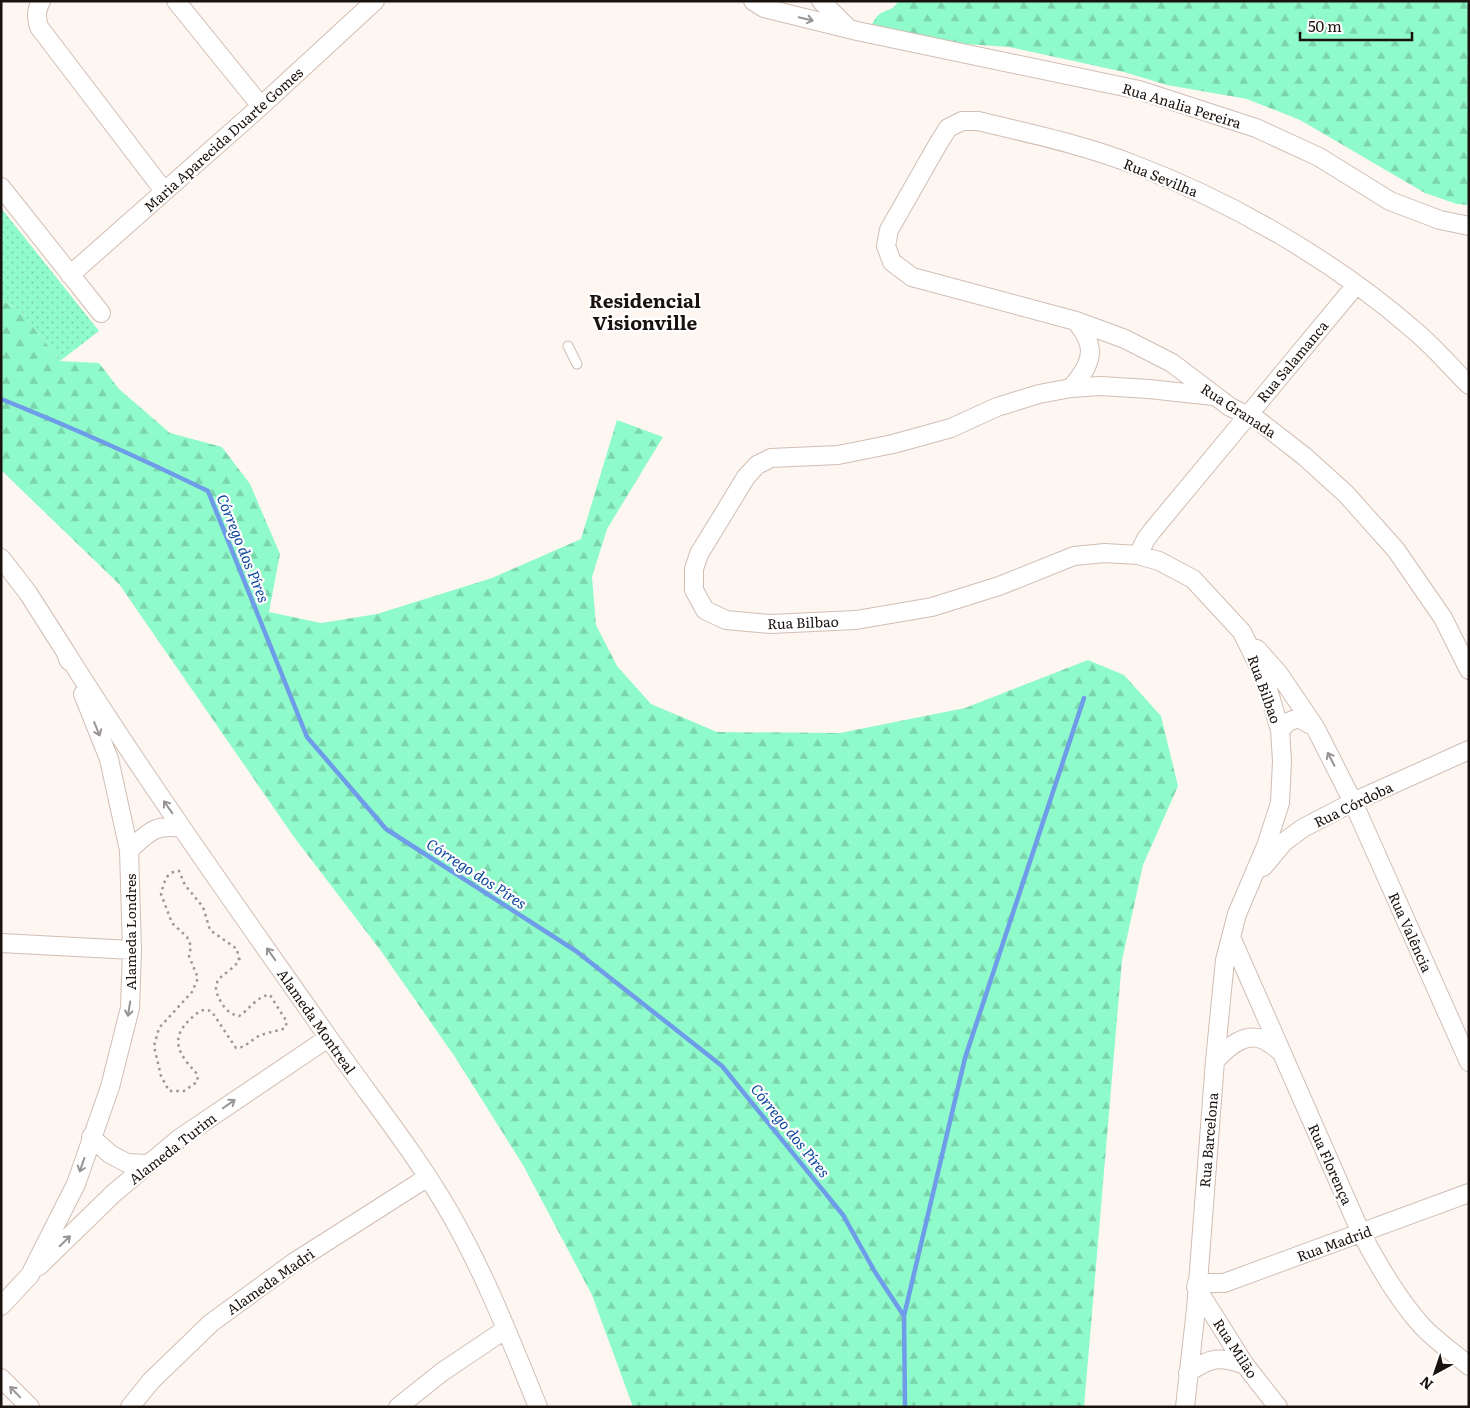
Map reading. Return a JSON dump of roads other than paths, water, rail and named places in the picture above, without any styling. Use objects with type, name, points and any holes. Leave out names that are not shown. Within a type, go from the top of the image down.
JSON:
[{"type":"street","points":[[176,1],[261,106]]},
{"type":"street","name":"Maria Aparecida Duarte Gomes","points":[[70,274],[261,106],[375,1]]},
{"type":"street","points":[[821,1],[848,29]]},
{"type":"street","name":"Rua Analia Pereira","points":[[763,4],[848,29],[1140,90],[1256,128],[1319,158],[1390,201],[1440,220],[1469,226]]},
{"type":"street","points":[[39,5],[36,17],[39,26],[164,191]]},
{"type":"street","name":"Rua Sevilha","points":[[892,262],[886,246],[889,230],[938,144],[948,128],[962,120],[978,121],[1080,147],[1134,164],[1201,192],[1288,240],[1356,285],[1415,332],[1469,385]]},
{"type":"street","points":[[1,187],[101,313]]},
{"type":"street","name":"Rua Granada","points":[[892,262],[912,277],[1076,320],[1125,339],[1172,363],[1230,407],[1258,421],[1304,456],[1346,494],[1396,550],[1443,618],[1469,670]]},
{"type":"street","name":"Rua Salamanca","points":[[1138,556],[1146,538],[1356,285]]},
{"type":"street","points":[[1071,388],[1085,372],[1089,357],[1089,342],[1076,320]]},
{"type":"street","name":"Rua Bilbao","points":[[1214,396],[1110,387],[1071,388],[1039,394],[997,406],[950,428],[893,444],[838,455],[771,458],[757,465],[746,477],[699,554],[694,569],[694,590],[705,610],[726,620],[770,624],[856,620],[932,607],[998,586],[1074,556],[1105,553],[1138,556],[1159,561],[1193,579],[1242,632],[1265,679],[1280,730],[1282,761],[1280,803],[1253,879]]},
{"type":"street","name":"Alameda Londres","points":[[1,558],[28,593],[65,651],[109,760],[129,850],[132,950],[130,1008],[110,1087],[76,1184],[30,1275],[1,1306]]},
{"type":"street","name":"Rua Valência","points":[[1242,632],[1279,674],[1315,727],[1353,802],[1469,1062]]},
{"type":"street","name":"Alameda Montreal","points":[[65,651],[116,731],[182,828],[328,1038],[428,1177],[451,1215],[487,1284],[538,1407]]},
{"type":"street","points":[[1280,730],[1288,722],[1298,718],[1315,727]]},
{"type":"street","name":"Rua Córdoba","points":[[1253,879],[1284,842],[1303,828],[1353,802],[1469,750]]},
{"type":"street","points":[[1280,803],[1292,820],[1303,828]]},
{"type":"street","points":[[129,850],[152,829],[182,828]]},
{"type":"street","name":"Rua Barcelona","points":[[1185,1407],[1225,960],[1236,914],[1253,879]]},
{"type":"street","name":"Rua Florença","points":[[1231,937],[1361,1233],[1391,1287],[1423,1327],[1469,1366]]},
{"type":"street","points":[[1,943],[132,950]]},
{"type":"street","points":[[1215,1061],[1230,1045],[1248,1037],[1263,1039],[1282,1052]]},
{"type":"street","name":"Alameda Turim","points":[[30,1275],[114,1193],[180,1138],[328,1038]]},
{"type":"street","points":[[91,1137],[110,1154],[128,1163],[148,1164]]},
{"type":"street","name":"Alameda Madri","points":[[130,1407],[152,1381],[211,1323],[293,1263],[428,1177]]},
{"type":"street","name":"Rua Madrid","points":[[1197,1285],[1224,1283],[1469,1193]]},
{"type":"street","name":"Rua Milão","points":[[1197,1285],[1244,1365],[1278,1407]]},
{"type":"street","points":[[398,1407],[442,1372],[506,1330]]},
{"type":"street","points":[[1188,1373],[1197,1366],[1214,1360],[1227,1359],[1244,1365]]},
{"type":"street","points":[[1,1378],[30,1407]]},
{"type":"lane","points":[[568,346],[577,364]]},
{"type":"waterway","name":"Córrego dos Píres","points":[[1,399],[105,443],[208,491],[307,737],[386,829],[576,951],[722,1066],[843,1215],[875,1272],[904,1316],[905,1407]]},
{"type":"waterway","points":[[904,1316],[965,1058],[1084,698]]},
{"type":"district","name":"Residencial Visionville","points":[[645,311]]}]
